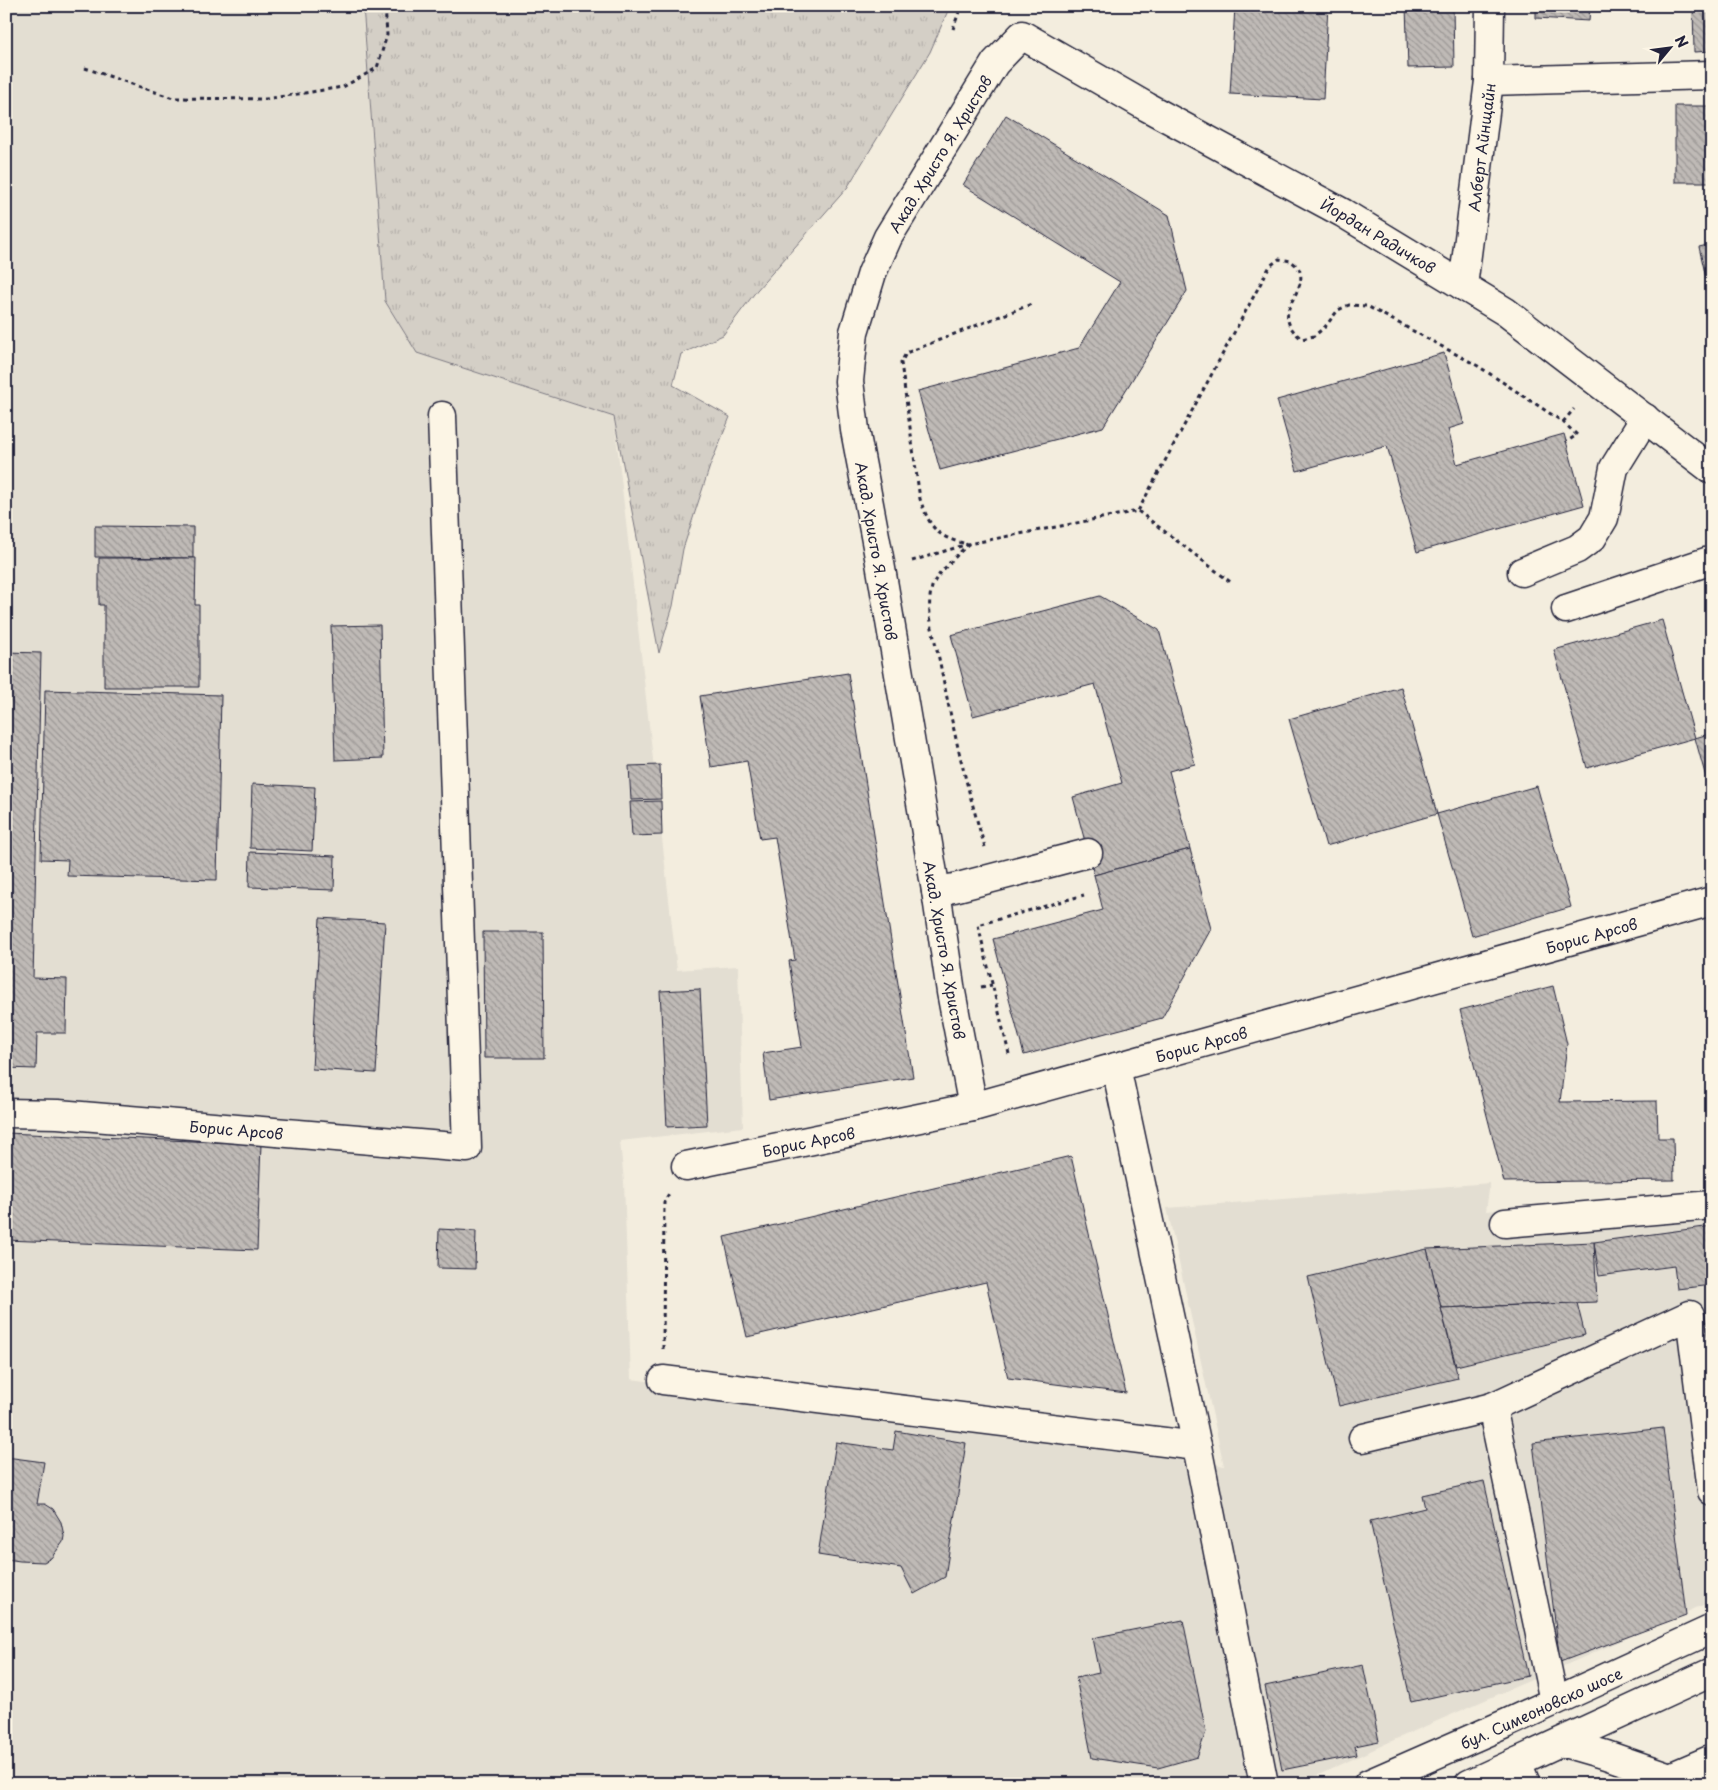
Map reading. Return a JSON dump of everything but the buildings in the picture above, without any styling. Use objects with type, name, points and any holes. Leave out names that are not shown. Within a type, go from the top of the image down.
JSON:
[{"type":"street","name":"Алберт Айнщайн","points":[[1463,286],[1488,81],[1490,6]]},
{"type":"street","name":"Йордан Радичков","points":[[1022,36],[1147,107],[1335,209],[1506,312],[1712,470]]},
{"type":"street","name":"Акад. Христо Я. Христов","points":[[973,1107],[951,992],[936,891],[855,430],[849,381],[854,332],[872,273],[888,237],[995,63],[1022,36]]},
{"type":"street","points":[[1488,81],[1712,75]]},
{"type":"street","name":"Борис Арсов","points":[[6,1113],[68,1115],[467,1148],[442,416]]},
{"type":"street","points":[[1522,572],[1577,549],[1592,538],[1604,518],[1614,468],[1645,418]]},
{"type":"street","points":[[1566,609],[1712,560]]},
{"type":"street","points":[[936,891],[1088,853]]},
{"type":"street","name":"Борис Арсов","points":[[686,1166],[973,1107],[1712,902]]},
{"type":"street","points":[[1116,1067],[1197,1446],[1264,1784]]},
{"type":"street","points":[[1505,1223],[1712,1205]]},
{"type":"street","points":[[1363,1438],[1492,1407],[1701,1313],[1712,1491]]},
{"type":"street","points":[[663,1380],[1197,1446]]},
{"type":"street","points":[[1492,1407],[1554,1701]]},
{"type":"street","name":"бул. Симеоновско шосе","points":[[1368,1784],[1712,1629]]},
{"type":"street","points":[[1469,1784],[1521,1773],[1561,1742],[1712,1672]]},
{"type":"street","points":[[1561,1742],[1670,1777],[1712,1759]]},
{"type":"path","points":[[86,68],[173,98],[266,99],[343,87],[377,68],[387,35],[385,6]]},
{"type":"path","points":[[953,28],[961,6]]},
{"type":"path","points":[[1138,511],[1270,266],[1279,260],[1291,261],[1299,269],[1301,281],[1290,305],[1287,318],[1291,331],[1302,339],[1314,336],[1325,327],[1338,310],[1349,305],[1367,306],[1478,366],[1563,422],[1577,435],[1566,442]]},
{"type":"path","points":[[968,544],[951,541],[935,530],[923,508],[920,499],[901,364],[906,353],[1034,303]]},
{"type":"path","points":[[1563,422],[1574,409]]},
{"type":"path","points":[[880,569],[968,544],[1138,511],[1233,584]]},
{"type":"path","points":[[968,544],[932,586],[930,611],[956,745],[986,849]]},
{"type":"path","points":[[1009,1054],[978,925],[1084,895]]},
{"type":"path","points":[[663,1380],[664,1202],[686,1166]]},
{"type":"shaded area","points":[[6,6],[362,6],[385,301],[417,353],[614,417],[677,970],[738,966],[743,1127],[620,1141],[624,1182],[631,1379],[1096,1441],[1224,1466],[1167,1208],[1490,1183],[1486,1211],[1712,1193],[1712,1601],[1396,1739],[1299,1784],[6,1784]]},
{"type":"green space","points":[[363,6],[950,6],[930,52],[847,188],[757,290],[723,335],[681,354],[673,385],[730,417],[710,466],[683,549],[673,606],[659,653],[614,417],[417,353],[385,301]]}]
